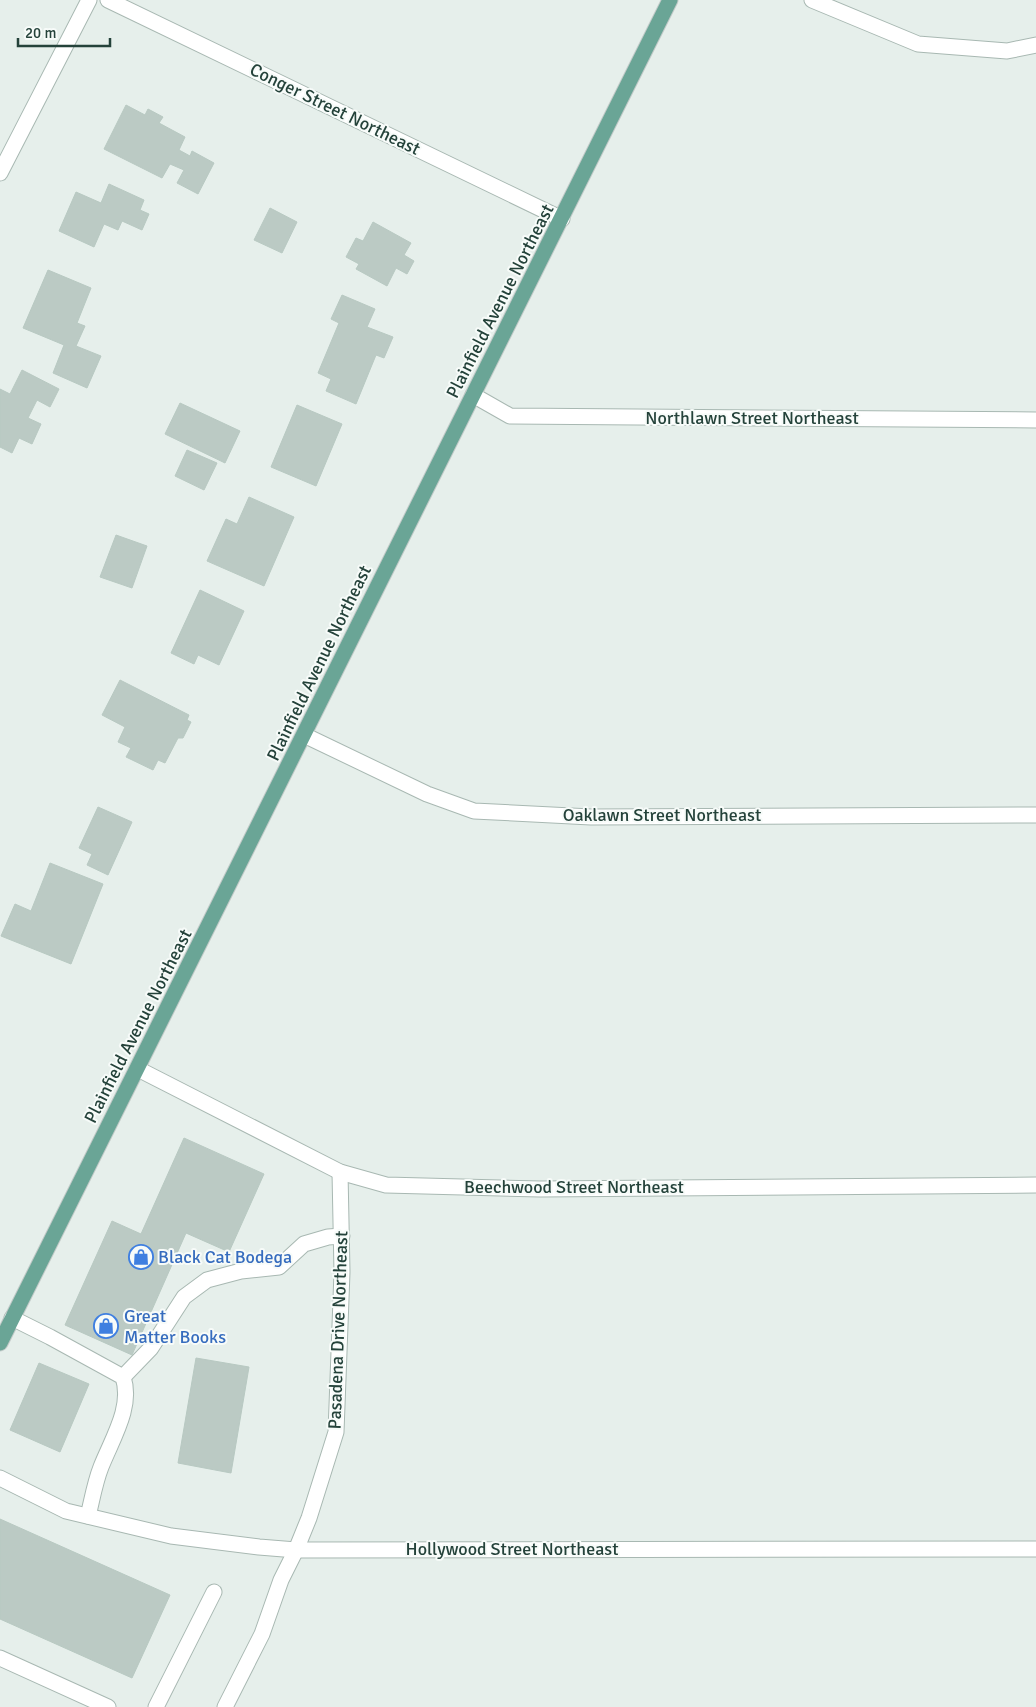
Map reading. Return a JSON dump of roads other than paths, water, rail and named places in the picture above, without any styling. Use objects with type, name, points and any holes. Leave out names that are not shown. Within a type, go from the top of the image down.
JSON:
[{"type":"main road","name":"Plainfield Avenue Northeast","points":[[0,1343],[670,0]]},
{"type":"street","points":[[0,173],[89,0]]},
{"type":"street","name":"Conger Street Northeast","points":[[108,0],[562,219]]},
{"type":"street","points":[[812,0],[918,44],[1007,51],[1036,45]]},
{"type":"street","name":"Northlawn Street Northeast","points":[[473,395],[510,416],[1036,420]]},
{"type":"street","name":"Oaklawn Street Northeast","points":[[304,735],[428,794],[474,811],[591,817],[1036,815]]},
{"type":"street","name":"Beechwood Street Northeast","points":[[138,1069],[340,1172],[386,1185],[540,1189],[1036,1185]]},
{"type":"street","name":"Pasadena Drive Northeast","points":[[225,1707],[262,1634],[281,1580],[309,1518],[336,1432],[342,1272],[340,1172]]},
{"type":"street","points":[[123,1377],[151,1348],[184,1297],[208,1280],[241,1272],[279,1267],[304,1244],[328,1237],[342,1236]]},
{"type":"street","points":[[12,1318],[50,1336],[123,1377],[126,1385],[126,1400],[122,1415],[100,1469],[88,1516]]},
{"type":"street","name":"Hollywood Street Northeast","points":[[0,1478],[66,1511],[171,1536],[296,1550],[1036,1549]]},
{"type":"street","points":[[156,1707],[214,1592]]},
{"type":"street","points":[[0,1658],[108,1707]]},
{"type":"place","name":"Black Cat Bodega","points":[[141,1257]]},
{"type":"place","name":"Great Matter Books","points":[[106,1326]]}]
